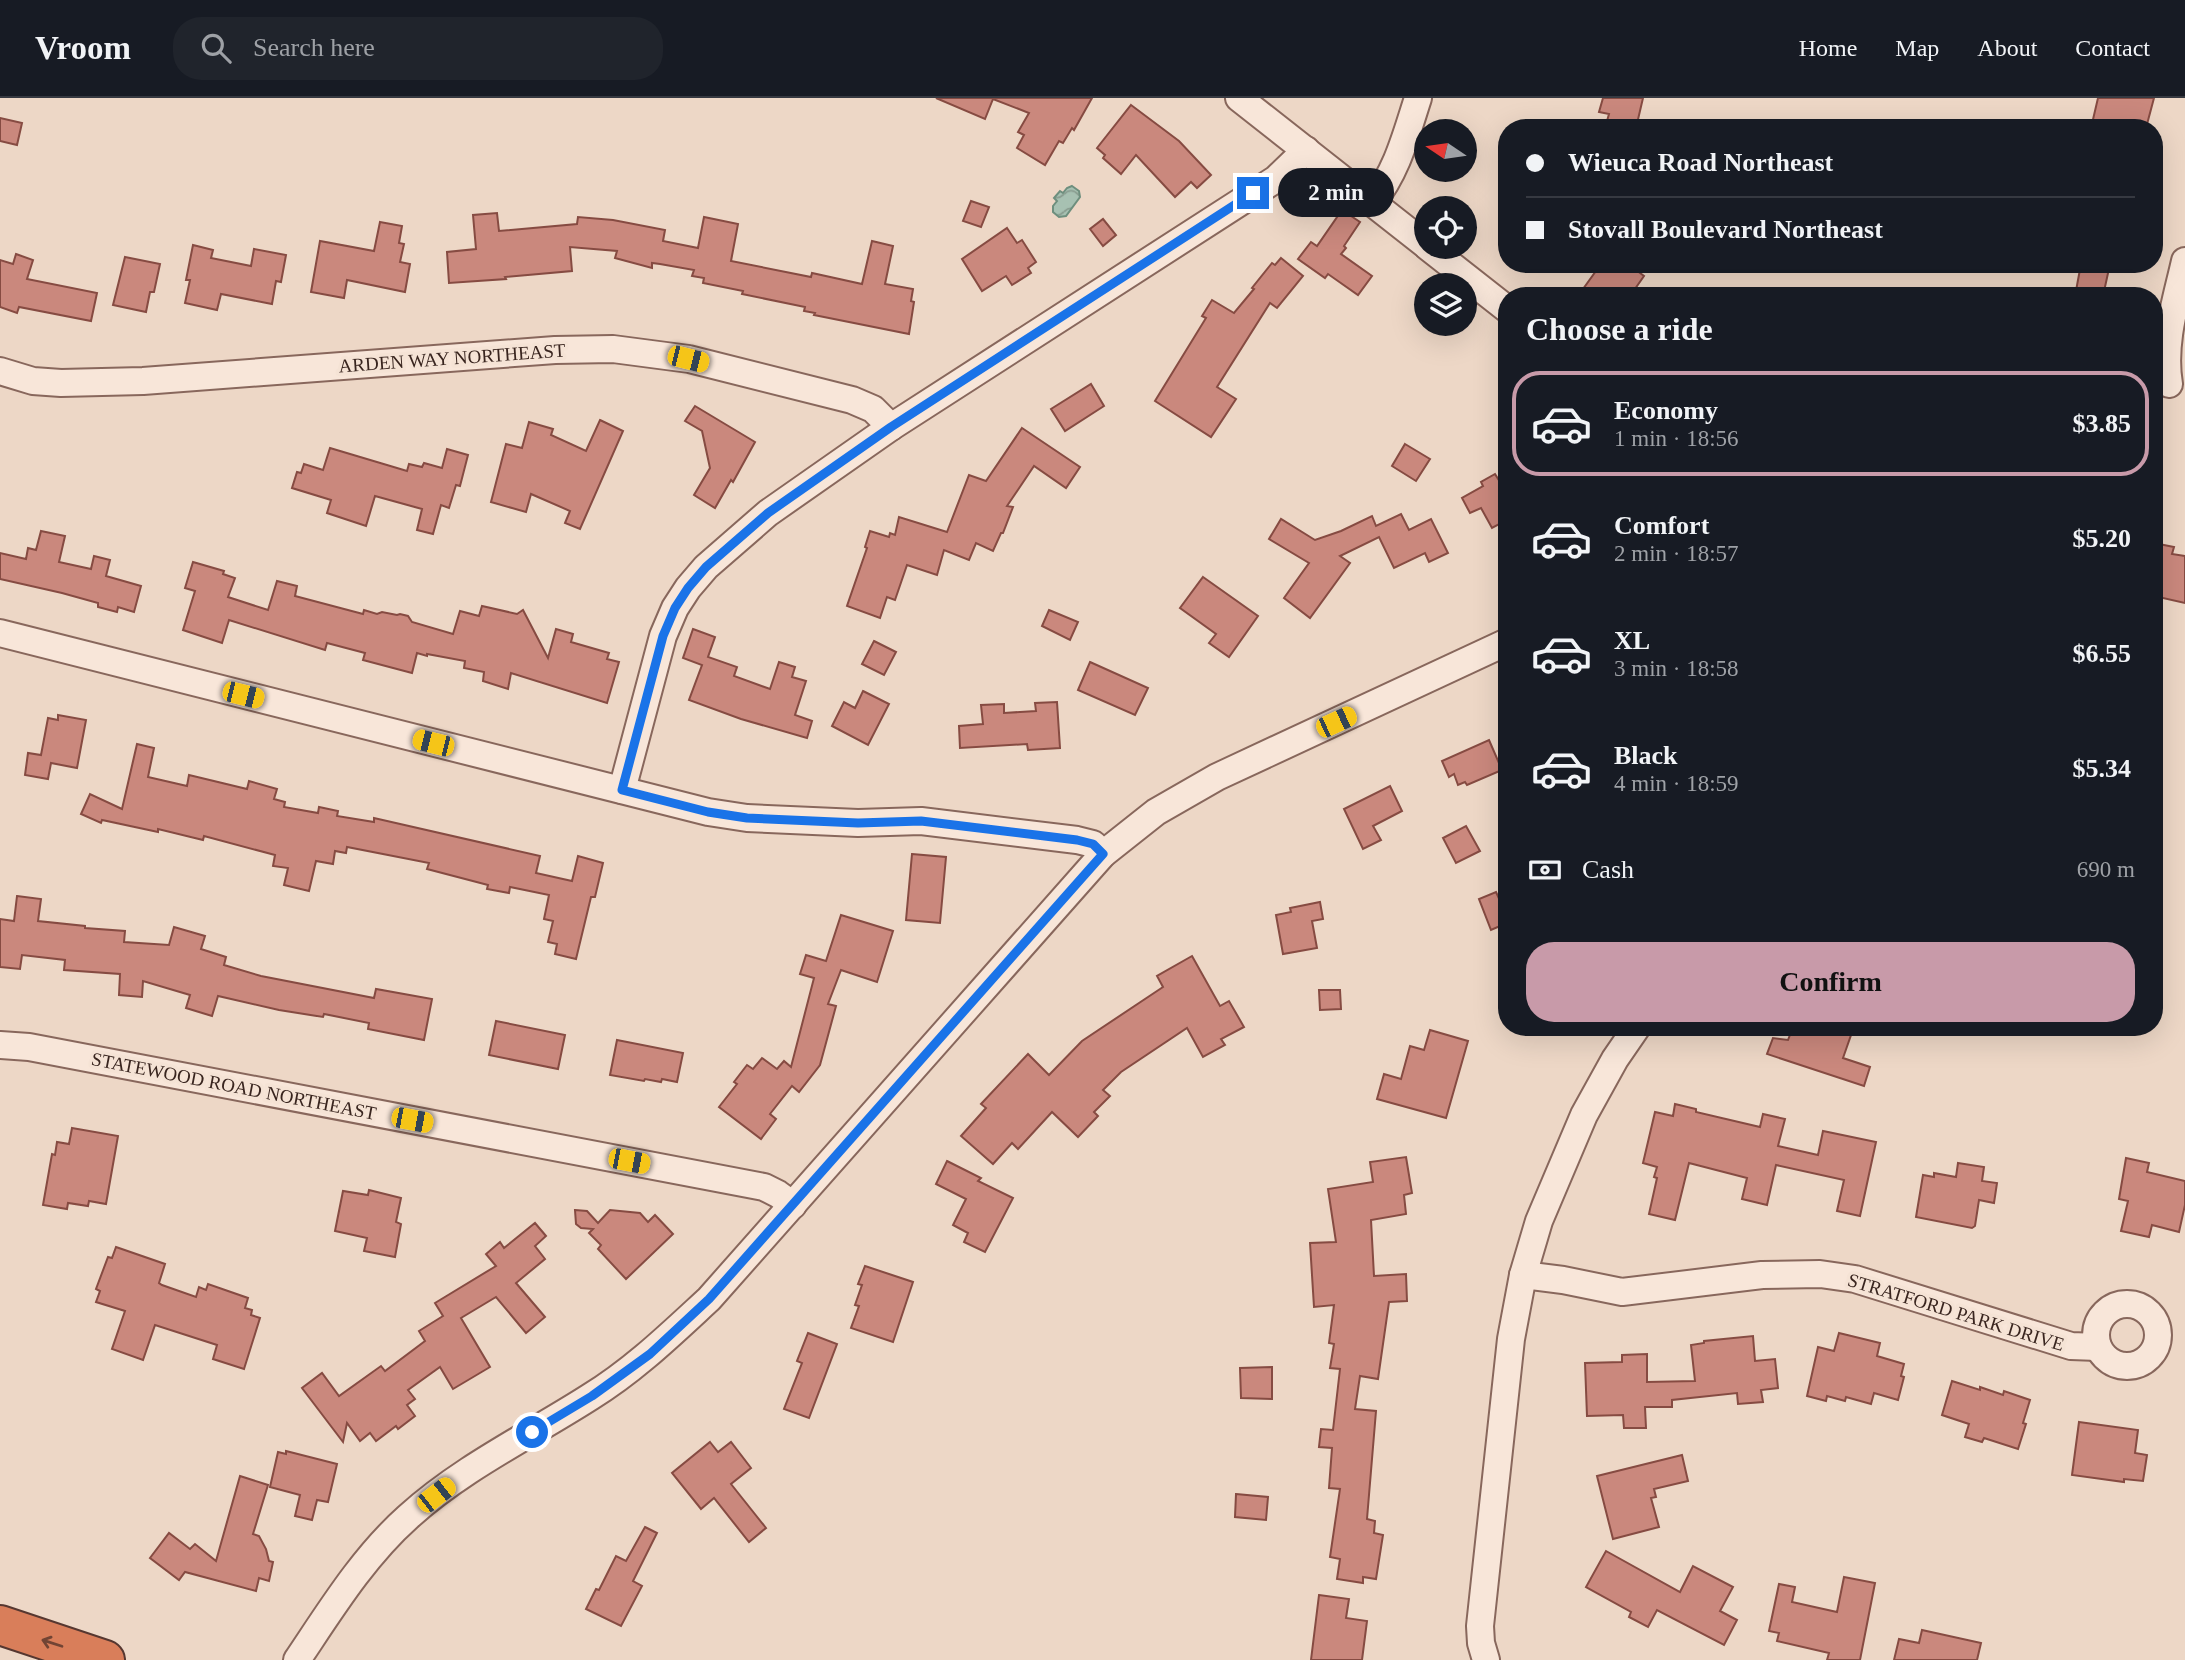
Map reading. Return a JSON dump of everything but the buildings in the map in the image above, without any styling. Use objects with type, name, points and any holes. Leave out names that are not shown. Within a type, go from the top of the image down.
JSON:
[{"type":"highway","points":[[0,1625],[105,1660]]},
{"type":"street","points":[[1239,98],[1414,236]]},
{"type":"street","points":[[1372,202],[1386,186],[1395,166],[1418,98]]},
{"type":"street","points":[[622,790],[663,636],[675,608],[706,567],[768,513],[891,427],[1276,179],[1306,150]]},
{"type":"street","points":[[1444,259],[1498,302]]},
{"type":"street","points":[[2169,384],[2167,345],[2185,261]]},
{"type":"street","name":"ARDEN WAY NORTHEAST","points":[[0,372],[33,381],[61,383],[143,381],[555,350],[614,349],[688,359],[852,400],[873,409],[891,427]]},
{"type":"street","points":[[0,634],[708,812],[747,818],[858,823],[921,821],[1077,840],[1093,844],[1103,854]]},
{"type":"street","points":[[297,1660],[365,1564],[406,1518],[457,1478],[592,1396],[650,1354],[709,1299],[1103,854],[1156,812],[1217,777],[1498,646]]},
{"type":"street","points":[[1486,1660],[1480,1643],[1480,1626],[1511,1339],[1523,1275],[1539,1221],[1584,1115],[1631,1036]]},
{"type":"street","name":"STATEWOOD ROAD NORTHEAST","points":[[0,1045],[29,1047],[764,1187],[793,1205]]},
{"type":"street","name":"STRATFORD PARK DRIVE","points":[[1523,1275],[1622,1292],[1762,1275],[1820,1274],[1855,1279],[2071,1346],[2098,1346]]},
{"type":"water","points":[[1072,186],[1079,191],[1080,197],[1066,216],[1059,217],[1053,212],[1057,201],[1054,198],[1060,191],[1063,193]]},
{"type":"route","points":[[532,1432],[592,1396],[650,1354],[709,1299],[1103,854],[1093,844],[1077,840],[921,821],[858,823],[747,818],[708,812],[622,790],[663,636],[675,608],[706,567],[768,513],[891,427],[1253,193]]}]
